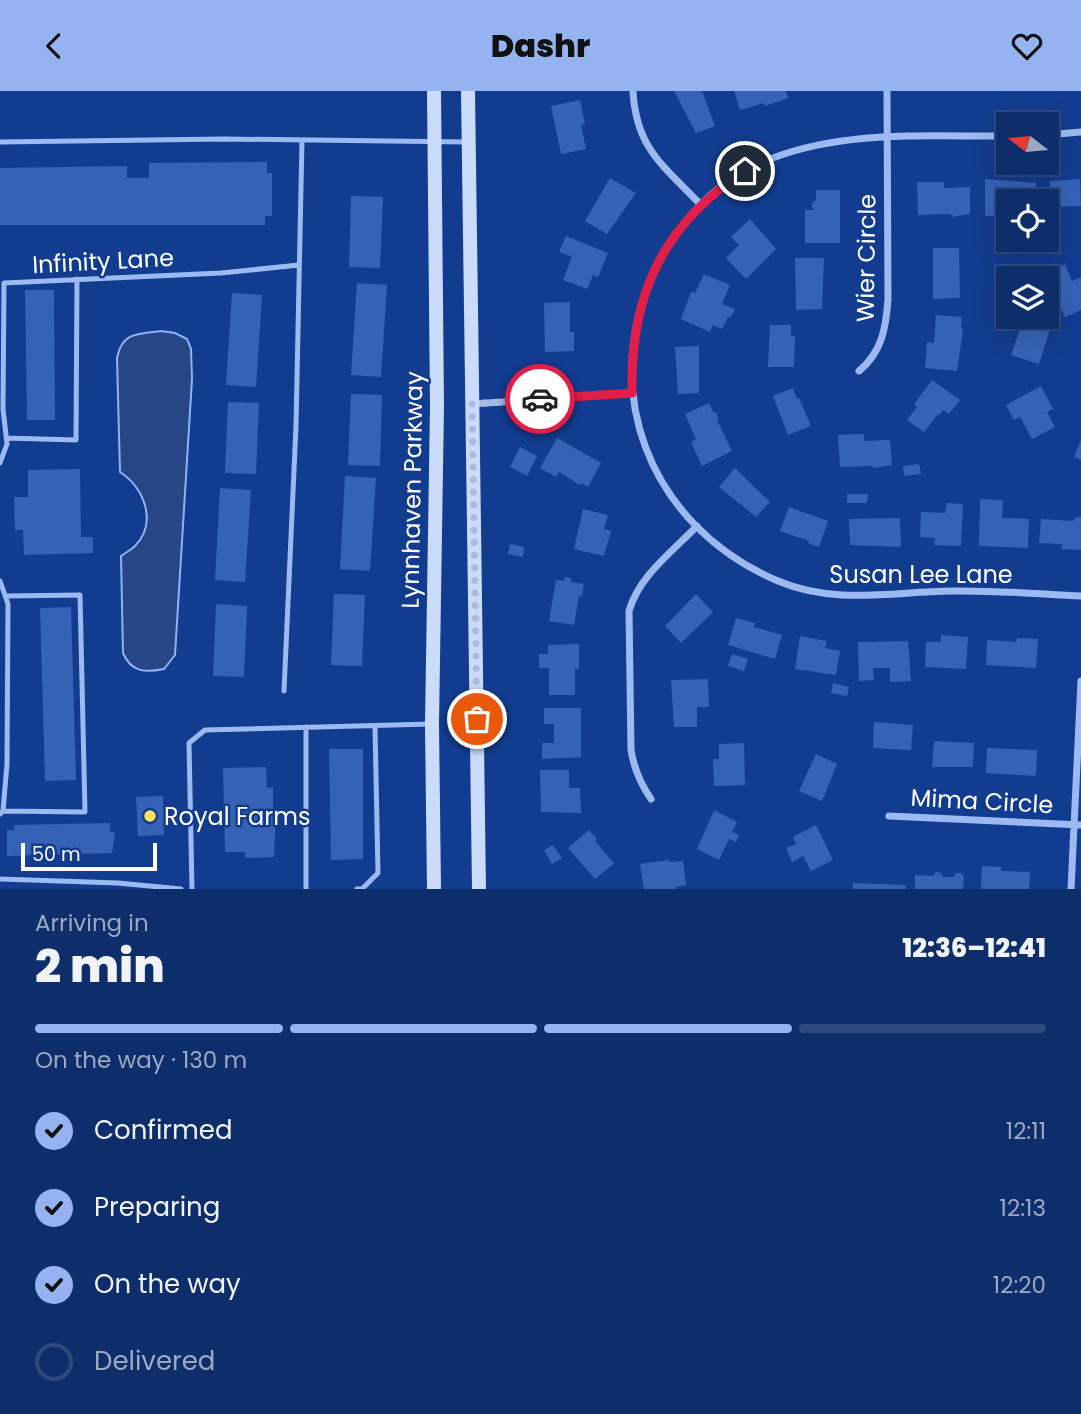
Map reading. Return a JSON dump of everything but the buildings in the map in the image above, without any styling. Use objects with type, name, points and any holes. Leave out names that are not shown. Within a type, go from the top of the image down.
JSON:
[{"type":"main road","name":"Lynnhaven Parkway","points":[[434,91],[437,406],[432,724],[434,889]]},
{"type":"main road","points":[[468,91],[479,889]]},
{"type":"street","points":[[633,91],[639,129],[648,149],[701,205]]},
{"type":"street","name":"Wier Circle","points":[[859,371],[877,351],[886,326],[887,91]]},
{"type":"street","points":[[1059,134],[1081,132]]},
{"type":"street","name":"Susan Lee Lane","points":[[996,136],[887,138],[818,144],[778,156],[745,171],[723,185],[701,205],[666,249],[650,279],[639,310],[631,361],[636,418],[658,474],[676,502],[697,526],[750,568],[780,582],[810,592],[841,597],[954,591],[1081,596]]},
{"type":"street","points":[[472,404],[632,393]]},
{"type":"street","points":[[651,799],[634,768],[631,750],[629,611],[633,596],[641,583],[697,526]]},
{"type":"street","points":[[1071,889],[1077,825],[1081,681]]},
{"type":"street","name":"Mima Circle","points":[[889,816],[1077,825]]},
{"type":"lane","points":[[284,691],[296,426],[302,140]]},
{"type":"lane","points":[[0,142],[469,142]]},
{"type":"lane","name":"Infinity Lane","points":[[0,463],[7,444],[3,409],[4,283],[221,273],[299,265]]},
{"type":"lane","points":[[6,437],[76,440],[77,279]]},
{"type":"lane","points":[[0,581],[5,596],[8,604],[8,764],[1,813],[85,813],[80,595],[5,596]]},
{"type":"lane","points":[[192,889],[189,743],[205,730],[432,724]]},
{"type":"lane","points":[[357,889],[362,889],[378,873],[375,726]]},
{"type":"lane","points":[[306,727],[306,889]]},
{"type":"lane","points":[[0,879],[118,883],[181,889]]},
{"type":"water","points":[[161,331],[175,333],[187,339],[191,349],[192,379],[175,655],[164,669],[145,671],[130,664],[123,653],[121,556],[142,537],[147,516],[136,487],[120,472],[117,358],[119,349],[127,339],[138,334]]},
{"type":"way so far","points":[[477,719],[472,404],[540,399]]},
{"type":"place","name":"Royal Farms","points":[[150,816]]},
{"type":"route","points":[[540,399],[632,393],[631,361],[634,335],[650,279],[666,249],[701,205],[723,185],[745,171]]}]
